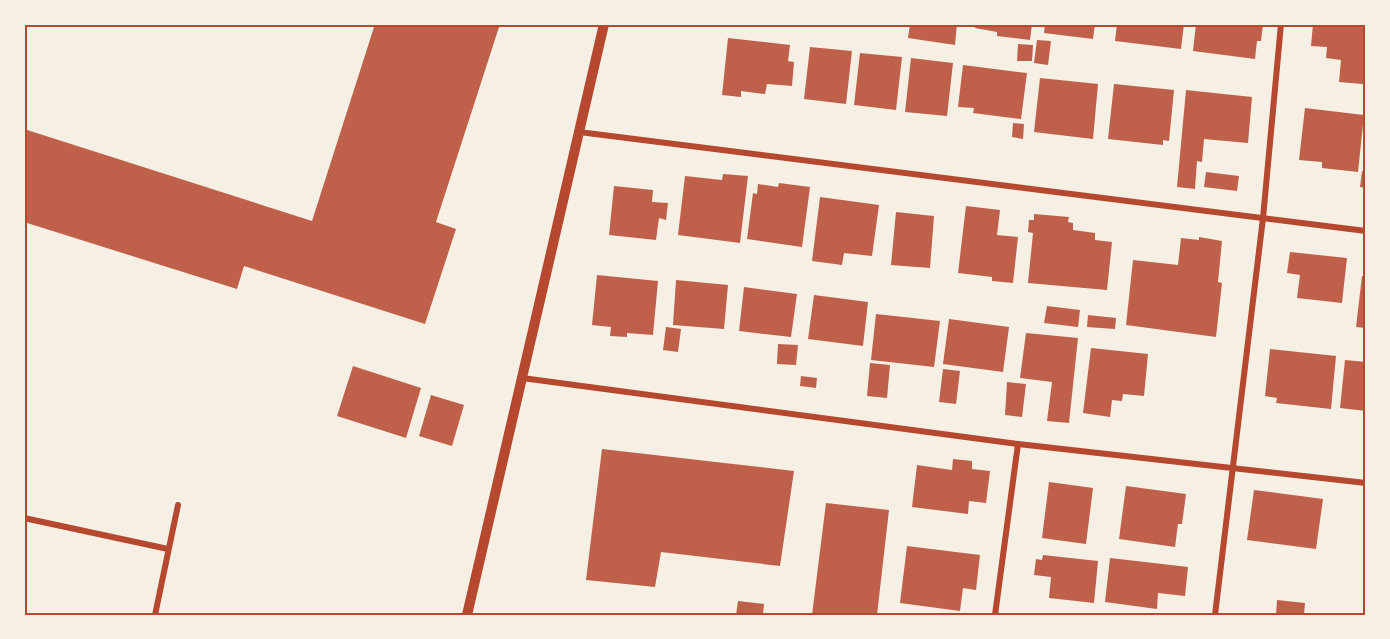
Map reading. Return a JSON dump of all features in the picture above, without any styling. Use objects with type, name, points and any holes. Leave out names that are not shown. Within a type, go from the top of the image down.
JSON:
[{"type":"street","points":[[467,615],[604,24]]},
{"type":"street","points":[[1215,615],[1263,218],[1281,24]]},
{"type":"street","points":[[579,132],[1366,231]]},
{"type":"street","points":[[522,378],[1018,444],[1366,483]]},
{"type":"street","points":[[995,615],[1018,444]]},
{"type":"street","points":[[155,615],[178,505]]},
{"type":"street","points":[[24,518],[168,549]]},
{"type":"building","points":[[375,24],[500,24],[436,222],[456,229],[425,324],[244,266],[237,289],[24,222],[24,129],[312,221]]},
{"type":"building","points":[[910,24],[957,24],[955,45],[908,38]]},
{"type":"building","points":[[975,24],[1032,24],[1030,40],[997,36],[997,32],[975,28]]},
{"type":"building","points":[[1045,24],[1095,24],[1093,39],[1044,33]]},
{"type":"building","points":[[1117,24],[1184,24],[1181,49],[1115,41]]},
{"type":"building","points":[[1196,24],[1263,24],[1261,41],[1257,41],[1255,59],[1193,51]]},
{"type":"building","points":[[1313,24],[1366,24],[1363,84],[1339,82],[1341,60],[1326,58],[1327,47],[1311,46]]},
{"type":"building","points":[[728,38],[790,45],[788,61],[794,62],[792,86],[767,84],[765,94],[741,91],[741,97],[722,95]]},
{"type":"building","points":[[1037,40],[1051,41],[1048,65],[1034,63]]},
{"type":"building","points":[[1018,44],[1033,45],[1032,61],[1017,61]]},
{"type":"building","points":[[810,47],[852,51],[846,104],[804,99]]},
{"type":"building","points":[[860,53],[902,57],[896,110],[854,105]]},
{"type":"building","points":[[911,58],[953,63],[947,116],[905,112]]},
{"type":"building","points":[[963,65],[1027,73],[1021,119],[973,113],[974,108],[958,107]]},
{"type":"building","points":[[1040,78],[1098,84],[1093,139],[1034,132]]},
{"type":"building","points":[[1114,84],[1174,90],[1169,141],[1163,140],[1163,145],[1108,139]]},
{"type":"building","points":[[1186,90],[1252,97],[1248,143],[1204,139],[1202,162],[1197,161],[1195,189],[1177,187]]},
{"type":"building","points":[[1305,108],[1364,115],[1358,172],[1322,168],[1322,162],[1299,160]]},
{"type":"building","points":[[1013,123],[1024,124],[1023,139],[1012,137]]},
{"type":"building","points":[[1362,171],[1366,172],[1366,188],[1360,187]]},
{"type":"building","points":[[1206,172],[1239,176],[1237,191],[1204,187]]},
{"type":"building","points":[[723,174],[748,176],[740,243],[678,235],[685,176],[722,180]]},
{"type":"building","points":[[779,183],[810,187],[802,247],[747,239],[753,193],[757,194],[758,184],[778,187]]},
{"type":"building","points":[[614,186],[653,190],[652,202],[668,203],[666,220],[659,218],[656,240],[609,235]]},
{"type":"building","points":[[820,197],[879,205],[872,256],[844,253],[842,265],[812,261]]},
{"type":"building","points":[[966,206],[1000,210],[997,235],[1018,237],[1013,283],[992,281],[992,277],[958,273]]},
{"type":"building","points":[[896,212],[934,216],[930,268],[891,265]]},
{"type":"building","points":[[1034,214],[1069,217],[1068,222],[1073,223],[1073,230],[1095,233],[1095,240],[1112,242],[1107,290],[1028,283],[1033,233],[1028,232],[1029,220],[1034,220]]},
{"type":"building","points":[[1199,237],[1222,241],[1218,282],[1222,283],[1216,337],[1126,325],[1133,260],[1178,265],[1181,238],[1199,240]]},
{"type":"building","points":[[1290,252],[1347,258],[1342,303],[1297,298],[1300,275],[1287,273]]},
{"type":"building","points":[[597,275],[658,281],[653,335],[627,333],[627,337],[610,336],[611,327],[592,325]]},
{"type":"building","points":[[1362,276],[1366,276],[1366,328],[1356,327]]},
{"type":"building","points":[[676,280],[728,285],[724,329],[673,325]]},
{"type":"building","points":[[744,287],[797,294],[791,337],[739,331]]},
{"type":"building","points":[[814,295],[868,302],[863,346],[808,339]]},
{"type":"building","points":[[1047,306],[1080,310],[1078,327],[1044,323]]},
{"type":"building","points":[[876,314],[940,321],[934,367],[871,360]]},
{"type":"building","points":[[1088,315],[1116,318],[1115,329],[1087,327]]},
{"type":"building","points":[[949,319],[1009,327],[1003,372],[943,364]]},
{"type":"building","points":[[666,327],[681,329],[678,352],[663,350]]},
{"type":"building","points":[[1026,333],[1078,338],[1069,423],[1047,421],[1052,382],[1020,378]]},
{"type":"building","points":[[778,344],[798,345],[796,365],[777,364]]},
{"type":"building","points":[[1091,348],[1148,354],[1144,396],[1123,394],[1122,401],[1112,400],[1110,417],[1083,413]]},
{"type":"building","points":[[1270,349],[1336,356],[1331,409],[1276,403],[1277,398],[1265,396]]},
{"type":"building","points":[[1345,360],[1366,362],[1366,411],[1340,408]]},
{"type":"building","points":[[870,363],[890,365],[887,398],[867,396]]},
{"type":"building","points":[[353,366],[421,388],[406,438],[337,416]]},
{"type":"building","points":[[943,369],[960,371],[956,404],[939,402]]},
{"type":"building","points":[[801,376],[817,378],[816,388],[800,386]]},
{"type":"building","points":[[1007,382],[1026,384],[1022,417],[1005,415]]},
{"type":"building","points":[[431,395],[464,405],[452,446],[419,436]]},
{"type":"building","points":[[602,449],[794,471],[780,566],[661,552],[655,587],[586,580]]},
{"type":"building","points":[[953,459],[972,461],[972,469],[990,471],[986,503],[969,501],[968,514],[912,507],[917,465],[952,470]]},
{"type":"building","points":[[1049,482],[1093,488],[1086,544],[1042,538]]},
{"type":"building","points":[[1126,486],[1186,494],[1182,524],[1178,524],[1175,547],[1119,539]]},
{"type":"building","points":[[1254,490],[1323,499],[1316,549],[1247,540]]},
{"type":"building","points":[[826,503],[889,510],[877,615],[812,615]]},
{"type":"building","points":[[907,546],[980,555],[976,590],[963,588],[960,611],[900,603]]},
{"type":"building","points":[[1043,555],[1098,561],[1094,603],[1049,598],[1051,577],[1034,575],[1036,559],[1042,560]]},
{"type":"building","points":[[1110,558],[1188,567],[1185,596],[1158,593],[1157,609],[1105,602]]},
{"type":"building","points":[[1277,600],[1305,603],[1304,615],[1276,615]]},
{"type":"building","points":[[738,601],[764,604],[763,615],[736,615]]}]
